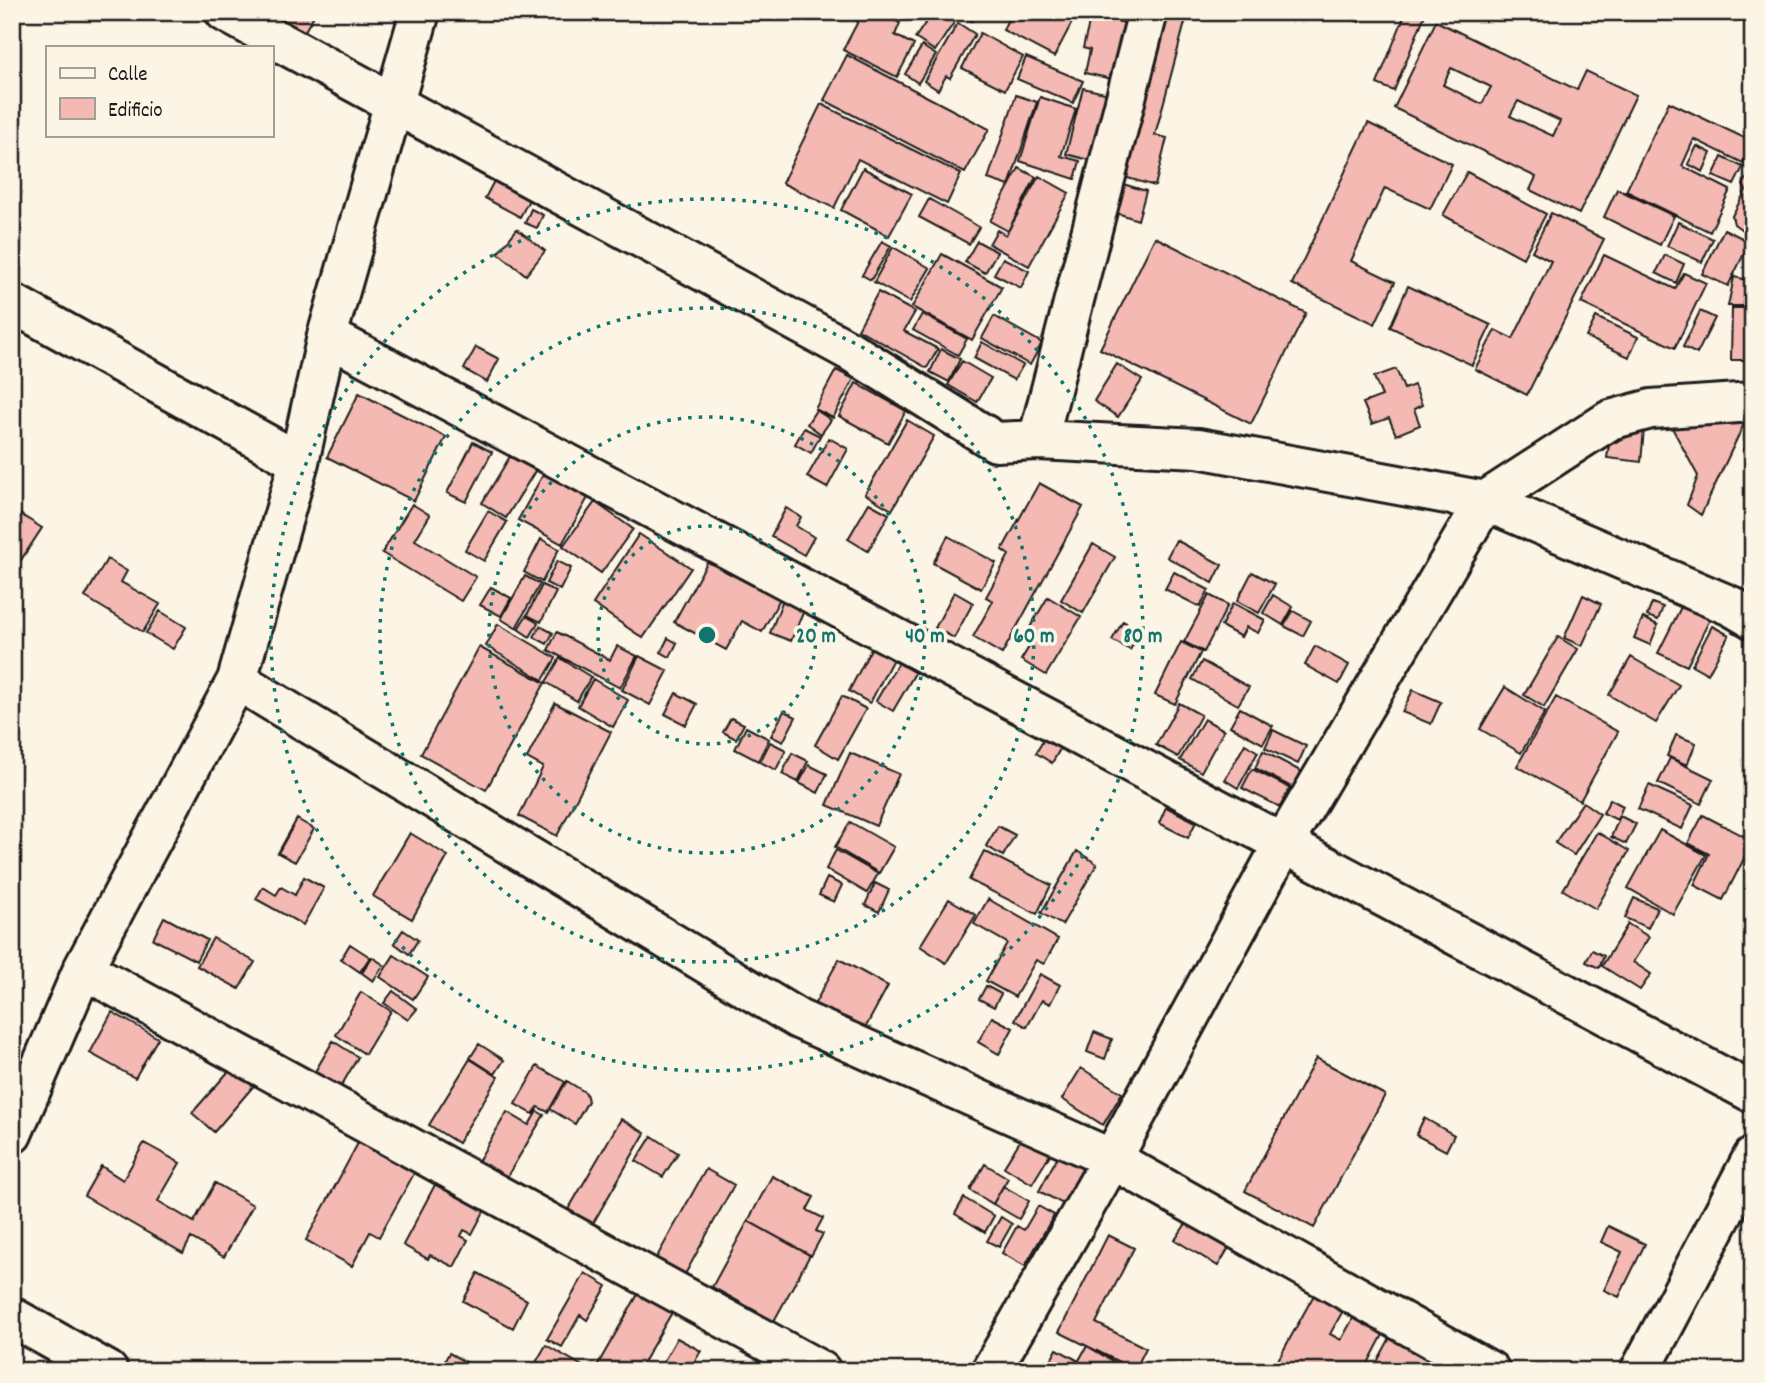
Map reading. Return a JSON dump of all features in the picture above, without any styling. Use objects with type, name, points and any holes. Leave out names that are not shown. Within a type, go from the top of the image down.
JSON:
[{"type":"street","points":[[225,12],[850,351],[996,442],[1038,440],[1198,448],[1485,501],[1731,606],[1753,619]]},
{"type":"street","points":[[12,1134],[83,969],[237,680],[299,462],[327,336],[420,12]]},
{"type":"street","points":[[1038,440],[1148,12]]},
{"type":"street","points":[[12,303],[299,462]]},
{"type":"street","points":[[327,336],[1753,1093]]},
{"type":"street","points":[[991,1371],[1112,1159],[1283,844],[1485,501],[1609,420],[1651,409],[1753,401]]},
{"type":"street","points":[[237,680],[798,1019],[1112,1159],[1490,1371]]},
{"type":"street","points":[[83,969],[821,1371]]},
{"type":"street","points":[[1640,1371],[1753,1157]]},
{"type":"street","points":[[12,1317],[108,1371]]},
{"type":"building","points":[[279,12],[316,12],[296,46],[269,29]]},
{"type":"building","points":[[863,12],[879,12],[900,23],[895,35],[914,45],[897,77],[843,50]]},
{"type":"building","points":[[933,12],[941,12],[955,21],[935,51],[915,38]]},
{"type":"building","points":[[954,12],[976,12],[972,21]]},
{"type":"building","points":[[1011,12],[1070,12],[1076,15],[1054,57],[1003,30]]},
{"type":"building","points":[[1166,12],[1187,15],[1155,135],[1167,138],[1155,186],[1121,176]]},
{"type":"building","points":[[1342,12],[1363,12],[1359,22],[1341,15]]},
{"type":"building","points":[[1406,12],[1426,12],[1394,91],[1377,84]]},
{"type":"building","points":[[1091,15],[1125,23],[1112,79],[1085,73],[1090,50],[1083,48]]},
{"type":"building","points":[[1436,21],[1577,90],[1586,71],[1636,95],[1579,214],[1530,190],[1536,177],[1394,108]],"holes":[[[1451,68],[1491,87],[1482,104],[1443,85]],[[1518,101],[1560,121],[1553,136],[1510,116]]]},
{"type":"building","points":[[958,23],[975,34],[950,78],[946,76],[938,90],[924,81]]},
{"type":"building","points":[[980,33],[1023,57],[1005,90],[962,68]]},
{"type":"building","points":[[922,46],[936,55],[918,83],[905,74]]},
{"type":"building","points":[[847,55],[989,129],[965,173],[824,100]]},
{"type":"building","points":[[1026,57],[1083,81],[1073,103],[1017,79]]},
{"type":"building","points":[[1083,88],[1109,94],[1093,161],[1066,154]]},
{"type":"building","points":[[1016,95],[1037,102],[1009,186],[988,179]]},
{"type":"building","points":[[1040,97],[1076,109],[1061,156],[1080,161],[1075,179],[1020,161]]},
{"type":"building","points":[[1669,102],[1753,142],[1743,163],[1694,139],[1682,166],[1730,190],[1710,232],[1626,191]]},
{"type":"building","points":[[821,104],[961,174],[947,204],[858,159],[834,208],[782,183]]},
{"type":"building","points":[[1368,123],[1452,164],[1430,209],[1385,188],[1351,261],[1395,282],[1375,324],[1292,284]]},
{"type":"building","points":[[1697,146],[1711,153],[1703,172],[1688,164]]},
{"type":"building","points":[[1722,157],[1743,167],[1734,185],[1713,176]]},
{"type":"building","points":[[1753,167],[1753,230],[1741,229],[1734,224],[1732,216],[1746,190],[1743,185]]},
{"type":"building","points":[[863,168],[912,194],[889,236],[841,210]]},
{"type":"building","points":[[1019,168],[1036,177],[1008,231],[990,221]]},
{"type":"building","points":[[1467,172],[1546,214],[1523,258],[1443,215]]},
{"type":"building","points":[[1039,176],[1069,193],[1029,266],[989,244],[997,230],[1006,235]]},
{"type":"building","points":[[495,179],[530,198],[520,217],[485,198]]},
{"type":"building","points":[[1123,184],[1146,191],[1138,220],[1114,212]]},
{"type":"building","points":[[1617,189],[1674,216],[1660,245],[1604,217]]},
{"type":"building","points":[[929,199],[979,227],[969,244],[919,217]]},
{"type":"building","points":[[531,209],[543,215],[537,228],[525,223]]},
{"type":"building","points":[[1551,213],[1604,239],[1527,395],[1475,369],[1495,330],[1513,339],[1551,261],[1532,251]]},
{"type":"building","points":[[1678,222],[1713,239],[1702,262],[1667,246]]},
{"type":"building","points":[[517,229],[545,251],[526,275],[498,253]]},
{"type":"building","points":[[1724,229],[1750,242],[1728,286],[1702,274]]},
{"type":"building","points":[[1155,237],[1306,313],[1251,424],[1100,349]]},
{"type":"building","points":[[882,241],[891,246],[871,280],[862,275]]},
{"type":"building","points":[[977,241],[997,252],[985,273],[965,262]]},
{"type":"building","points":[[893,247],[930,268],[910,302],[874,282]]},
{"type":"building","points":[[942,254],[1002,287],[972,340],[912,307]]},
{"type":"building","points":[[1604,255],[1675,289],[1684,273],[1706,283],[1675,348],[1581,303]]},
{"type":"building","points":[[1665,255],[1684,264],[1676,283],[1656,273]]},
{"type":"building","points":[[1003,258],[1029,271],[1021,288],[994,274]]},
{"type":"building","points":[[1753,274],[1753,306],[1728,306],[1734,277],[1748,280]]},
{"type":"building","points":[[1408,286],[1491,325],[1472,365],[1390,327]]},
{"type":"building","points":[[878,292],[915,312],[904,331],[938,349],[927,368],[858,329]]},
{"type":"building","points":[[1732,308],[1753,308],[1753,360],[1731,360]]},
{"type":"building","points":[[1700,311],[1715,318],[1697,354],[1683,347]]},
{"type":"building","points":[[922,314],[967,339],[958,355],[913,330]]},
{"type":"building","points":[[994,316],[1042,343],[1030,365],[982,338]]},
{"type":"building","points":[[1596,317],[1638,337],[1629,357],[1586,337]]},
{"type":"building","points":[[982,342],[1023,365],[1014,380],[974,358]]},
{"type":"building","points":[[476,347],[499,359],[487,382],[464,369]]},
{"type":"building","points":[[941,349],[960,359],[949,382],[930,372]]},
{"type":"building","points":[[962,361],[991,378],[977,402],[948,385]]},
{"type":"building","points":[[1117,364],[1142,380],[1118,417],[1094,401]]},
{"type":"building","points":[[1396,369],[1404,389],[1414,385],[1422,405],[1414,409],[1420,425],[1396,435],[1389,418],[1372,424],[1363,403],[1382,396],[1374,377]]},
{"type":"building","points":[[836,370],[854,379],[833,418],[815,409]]},
{"type":"building","points":[[856,383],[906,411],[888,443],[839,416]]},
{"type":"building","points":[[359,393],[446,437],[414,501],[327,457]]},
{"type":"building","points":[[1751,409],[1701,515],[1687,505],[1698,476],[1670,424]]},
{"type":"building","points":[[816,410],[831,420],[821,434],[807,424]]},
{"type":"building","points":[[907,420],[934,436],[892,510],[865,494]]},
{"type":"building","points":[[804,428],[820,436],[811,453],[795,444]]},
{"type":"building","points":[[1644,429],[1641,462],[1607,458],[1609,445]]},
{"type":"building","points":[[1753,434],[1753,458],[1743,452]]},
{"type":"building","points":[[829,438],[848,449],[827,488],[807,477]]},
{"type":"building","points":[[473,442],[492,452],[466,502],[447,493]]},
{"type":"building","points":[[512,453],[537,468],[506,518],[482,503]]},
{"type":"building","points":[[545,471],[589,496],[562,544],[518,520]]},
{"type":"building","points":[[1039,483],[1083,507],[1002,654],[973,637],[993,601],[986,597],[1009,555],[1002,550]]},
{"type":"building","points":[[595,502],[633,529],[601,573],[563,546]]},
{"type":"building","points":[[869,503],[889,514],[868,551],[848,539]]},
{"type":"building","points":[[412,504],[430,515],[415,540],[476,577],[461,601],[382,553]]},
{"type":"building","points":[[786,508],[801,517],[796,526],[814,537],[804,555],[771,536]]},
{"type":"building","points":[[12,509],[42,528],[19,563],[12,558]]},
{"type":"building","points":[[488,511],[507,522],[484,561],[465,550]]},
{"type":"building","points":[[639,534],[691,568],[643,638],[593,604]]},
{"type":"building","points":[[948,536],[996,563],[981,589],[933,563]]},
{"type":"building","points":[[541,539],[559,549],[542,582],[524,572]]},
{"type":"building","points":[[1176,540],[1222,565],[1213,583],[1167,557]]},
{"type":"building","points":[[1093,544],[1115,557],[1083,613],[1061,600]]},
{"type":"building","points":[[710,557],[781,597],[762,632],[742,621],[726,650],[674,622]]},
{"type":"building","points":[[107,559],[127,571],[121,582],[160,604],[143,632],[85,597]]},
{"type":"building","points":[[557,561],[571,568],[560,590],[546,583]]},
{"type":"building","points":[[1174,572],[1209,590],[1200,607],[1165,589]]},
{"type":"building","points":[[1252,572],[1275,584],[1259,613],[1237,601]]},
{"type":"building","points":[[525,576],[540,584],[516,628],[501,619]]},
{"type":"building","points":[[542,585],[556,592],[541,622],[527,615]]},
{"type":"building","points":[[491,587],[511,598],[501,616],[480,605]]},
{"type":"building","points":[[954,592],[973,603],[954,638],[935,628]]},
{"type":"building","points":[[1209,595],[1228,605],[1204,652],[1184,642]]},
{"type":"building","points":[[1273,595],[1293,607],[1283,625],[1263,613]]},
{"type":"building","points":[[1583,595],[1601,604],[1582,646],[1564,638]]},
{"type":"building","points":[[784,597],[806,606],[791,641],[770,633]]},
{"type":"building","points":[[1048,597],[1081,617],[1046,675],[1021,660],[1037,634],[1029,629]]},
{"type":"building","points":[[1233,603],[1265,620],[1258,633],[1246,627],[1241,637],[1221,626]]},
{"type":"building","points":[[1652,603],[1663,607],[1658,620],[1647,616]]},
{"type":"building","points":[[1682,605],[1710,619],[1687,666],[1658,653]]},
{"type":"building","points":[[160,611],[186,627],[173,649],[146,633]]},
{"type":"building","points":[[1293,611],[1311,621],[1303,636],[1284,626]]},
{"type":"building","points":[[526,616],[538,623],[530,637],[518,629]]},
{"type":"building","points":[[1643,618],[1658,625],[1650,645],[1634,638]]},
{"type":"building","points":[[1123,621],[1141,631],[1130,650],[1112,640]]},
{"type":"building","points":[[498,624],[556,658],[543,680],[486,646]]},
{"type":"building","points":[[540,626],[553,633],[547,644],[534,637]]},
{"type":"building","points":[[1712,626],[1729,635],[1708,674],[1692,665]]},
{"type":"building","points":[[557,632],[610,660],[617,646],[637,656],[620,688],[548,650]]},
{"type":"building","points":[[1558,637],[1578,649],[1544,707],[1524,695]]},
{"type":"building","points":[[668,638],[677,643],[670,657],[661,652]]},
{"type":"building","points":[[1181,642],[1201,652],[1175,704],[1155,695]]},
{"type":"building","points":[[873,645],[894,657],[870,703],[849,691]]},
{"type":"building","points":[[1315,646],[1349,665],[1339,684],[1305,665]]},
{"type":"building","points":[[479,647],[545,683],[486,790],[421,754]]},
{"type":"building","points":[[639,656],[668,671],[650,705],[622,690]]},
{"type":"building","points":[[1631,657],[1679,685],[1656,723],[1609,695]]},
{"type":"building","points":[[560,658],[591,677],[577,701],[546,682]]},
{"type":"building","points":[[1202,661],[1249,687],[1238,705],[1192,679]]},
{"type":"building","points":[[898,663],[915,673],[893,711],[876,701]]},
{"type":"building","points":[[593,679],[628,700],[613,727],[578,706]]},
{"type":"building","points":[[1505,687],[1545,712],[1521,753],[1480,729]]},
{"type":"building","points":[[1413,690],[1441,702],[1431,724],[1402,712]]},
{"type":"building","points":[[676,693],[697,704],[686,725],[665,714]]},
{"type":"building","points":[[842,696],[866,709],[838,759],[815,745]]},
{"type":"building","points":[[1556,697],[1618,732],[1580,801],[1517,766]]},
{"type":"building","points":[[555,703],[611,732],[557,836],[519,816],[543,767],[527,758]]},
{"type":"building","points":[[1179,703],[1201,715],[1178,757],[1156,745]]},
{"type":"building","points":[[1240,708],[1273,726],[1263,744],[1230,726]]},
{"type":"building","points":[[784,711],[796,717],[783,742],[771,736]]},
{"type":"building","points":[[731,718],[744,724],[736,739],[723,732]]},
{"type":"building","points":[[1204,719],[1224,730],[1201,772],[1180,760]]},
{"type":"building","points":[[746,727],[769,739],[758,761],[735,749]]},
{"type":"building","points":[[1273,730],[1306,746],[1298,764],[1265,748]]},
{"type":"building","points":[[1676,735],[1696,743],[1687,765],[1667,756]]},
{"type":"building","points":[[1044,739],[1060,749],[1052,763],[1036,753]]},
{"type":"building","points":[[770,742],[786,750],[776,770],[760,762]]},
{"type":"building","points":[[1245,744],[1258,752],[1238,788],[1225,780]]},
{"type":"building","points":[[1263,751],[1302,772],[1293,788],[1255,768]]},
{"type":"building","points":[[792,753],[808,761],[798,782],[782,774]]},
{"type":"building","points":[[850,753],[899,774],[876,826],[827,805]]},
{"type":"building","points":[[1670,758],[1713,779],[1701,804],[1658,783]]},
{"type":"building","points":[[809,765],[827,774],[818,793],[799,783]]},
{"type":"building","points":[[1252,769],[1290,788],[1280,807],[1242,788]]},
{"type":"building","points":[[1649,785],[1693,805],[1682,829],[1638,809]]},
{"type":"building","points":[[1610,799],[1623,806],[1617,820],[1603,813]]},
{"type":"building","points":[[1583,802],[1600,814],[1574,855],[1555,843]]},
{"type":"building","points":[[1166,807],[1196,822],[1188,838],[1159,823]]},
{"type":"building","points":[[1703,815],[1753,841],[1723,900],[1694,885],[1709,854],[1688,843]]},
{"type":"building","points":[[1620,816],[1636,824],[1626,844],[1611,837]]},
{"type":"building","points":[[297,819],[314,829],[295,862],[278,853]]},
{"type":"building","points":[[850,822],[894,847],[879,873],[835,847]]},
{"type":"building","points":[[998,826],[1015,835],[1003,856],[986,846]]},
{"type":"building","points":[[1660,830],[1706,855],[1673,914],[1628,888]]},
{"type":"building","points":[[1597,832],[1629,851],[1596,909],[1563,890]]},
{"type":"building","points":[[410,833],[448,856],[412,919],[373,896]]},
{"type":"building","points":[[836,850],[878,874],[867,893],[826,869]]},
{"type":"building","points":[[984,851],[1051,885],[1037,914],[969,880]]},
{"type":"building","points":[[1077,851],[1097,864],[1062,925],[1041,913]]},
{"type":"building","points":[[304,877],[324,888],[303,925],[256,899],[263,887],[276,895],[281,887],[295,895]]},
{"type":"building","points":[[827,878],[842,885],[834,902],[819,895]]},
{"type":"building","points":[[875,883],[889,890],[879,912],[865,905]]},
{"type":"building","points":[[1634,898],[1657,908],[1648,928],[1625,918]]},
{"type":"building","points":[[949,899],[976,915],[946,963],[920,946]]},
{"type":"building","points":[[988,899],[1058,939],[1044,964],[1036,960],[1015,997],[986,981],[1007,943],[974,924]]},
{"type":"building","points":[[164,917],[207,940],[196,961],[153,939]]},
{"type":"building","points":[[1628,924],[1649,937],[1633,962],[1651,974],[1640,990],[1602,966]]},
{"type":"building","points":[[403,930],[418,940],[409,954],[394,943]]},
{"type":"building","points":[[213,938],[255,962],[239,989],[197,966]]},
{"type":"building","points":[[350,944],[370,957],[360,972],[341,959]]},
{"type":"building","points":[[1592,950],[1604,956],[1599,968],[1586,962]]},
{"type":"building","points":[[394,955],[428,977],[413,999],[380,977]]},
{"type":"building","points":[[372,957],[384,965],[373,981],[362,973]]},
{"type":"building","points":[[839,959],[888,986],[856,1045],[807,1018]]},
{"type":"building","points":[[1040,974],[1060,985],[1050,1004],[1042,1000],[1027,1027],[1015,1020]]},
{"type":"building","points":[[986,986],[1001,994],[994,1007],[979,999]]},
{"type":"building","points":[[393,991],[417,1009],[408,1020],[384,1003]]},
{"type":"building","points":[[361,992],[391,1011],[365,1054],[336,1035]]},
{"type":"building","points":[[112,1012],[158,1038],[135,1078],[90,1053]]},
{"type":"building","points":[[992,1017],[1013,1028],[999,1054],[978,1042]]},
{"type":"building","points":[[1094,1032],[1112,1039],[1105,1059],[1087,1052]]},
{"type":"building","points":[[333,1041],[358,1057],[339,1090],[313,1075]]},
{"type":"building","points":[[479,1044],[504,1060],[495,1074],[470,1058]]},
{"type":"building","points":[[1316,1058],[1385,1095],[1314,1228],[1245,1191]]},
{"type":"building","points":[[470,1059],[498,1077],[458,1143],[429,1125]]},
{"type":"building","points":[[236,1063],[257,1082],[214,1132],[192,1113]]},
{"type":"building","points":[[537,1066],[565,1082],[548,1112],[538,1107],[533,1114],[515,1104]]},
{"type":"building","points":[[1081,1068],[1122,1093],[1103,1125],[1062,1099]]},
{"type":"building","points":[[567,1081],[586,1093],[588,1101],[575,1124],[550,1109]]},
{"type":"building","points":[[537,1111],[544,1115],[505,1180],[477,1163],[507,1112],[529,1125]]},
{"type":"building","points":[[1424,1118],[1454,1135],[1446,1151],[1416,1135]]},
{"type":"building","points":[[621,1119],[645,1133],[592,1225],[568,1210]]},
{"type":"building","points":[[365,1130],[421,1161],[379,1237],[370,1232],[352,1266],[306,1240]]},
{"type":"building","points":[[1026,1131],[1054,1148],[1032,1184],[1004,1167]]},
{"type":"building","points":[[652,1136],[678,1153],[663,1177],[636,1161]]},
{"type":"building","points":[[144,1143],[180,1163],[158,1201],[194,1222],[215,1183],[253,1205],[224,1257],[191,1238],[183,1253],[84,1196],[101,1166],[123,1180]]},
{"type":"building","points":[[1059,1154],[1084,1167],[1063,1204],[1039,1191]]},
{"type":"building","points":[[985,1164],[1008,1178],[993,1204],[970,1190]]},
{"type":"building","points":[[706,1169],[734,1185],[683,1278],[654,1262]]},
{"type":"building","points":[[772,1176],[814,1197],[807,1210],[823,1218],[816,1231],[823,1234],[811,1256],[748,1221]]},
{"type":"building","points":[[438,1179],[487,1206],[472,1234],[464,1230],[461,1236],[468,1240],[454,1267],[430,1255],[428,1259],[403,1245]]},
{"type":"building","points":[[1003,1186],[1029,1201],[1019,1219],[993,1204]]},
{"type":"building","points":[[964,1198],[994,1216],[985,1232],[955,1214]]},
{"type":"building","points":[[1038,1206],[1054,1215],[1025,1266],[1002,1253],[1017,1226],[1024,1230]]},
{"type":"building","points":[[1001,1217],[1012,1224],[999,1247],[987,1241]]},
{"type":"building","points":[[1189,1219],[1231,1244],[1218,1266],[1175,1240]]},
{"type":"building","points":[[748,1221],[810,1255],[774,1321],[712,1287]]},
{"type":"building","points":[[1608,1226],[1645,1244],[1619,1297],[1604,1290],[1622,1252],[1601,1242]]},
{"type":"building","points":[[1108,1235],[1134,1248],[1096,1323],[1146,1348],[1135,1370],[1059,1332]]},
{"type":"building","points":[[478,1273],[527,1300],[513,1328],[463,1301]]},
{"type":"building","points":[[585,1273],[607,1286],[587,1320],[580,1315],[562,1347],[547,1339]]},
{"type":"building","points":[[641,1289],[674,1309],[638,1371],[594,1371]]},
{"type":"building","points":[[1315,1293],[1344,1309],[1330,1334],[1341,1340],[1355,1315],[1385,1331],[1364,1371],[1272,1371]]},
{"type":"building","points":[[1391,1336],[1456,1371],[1372,1371]]},
{"type":"building","points":[[677,1338],[701,1351],[689,1371],[658,1371]]},
{"type":"building","points":[[546,1345],[591,1371],[531,1371]]},
{"type":"building","points":[[1087,1346],[1129,1371],[1073,1371]]},
{"type":"building","points":[[1057,1349],[1077,1360],[1071,1371],[1045,1371]]},
{"type":"building","points":[[449,1353],[482,1371],[439,1371]]}]
